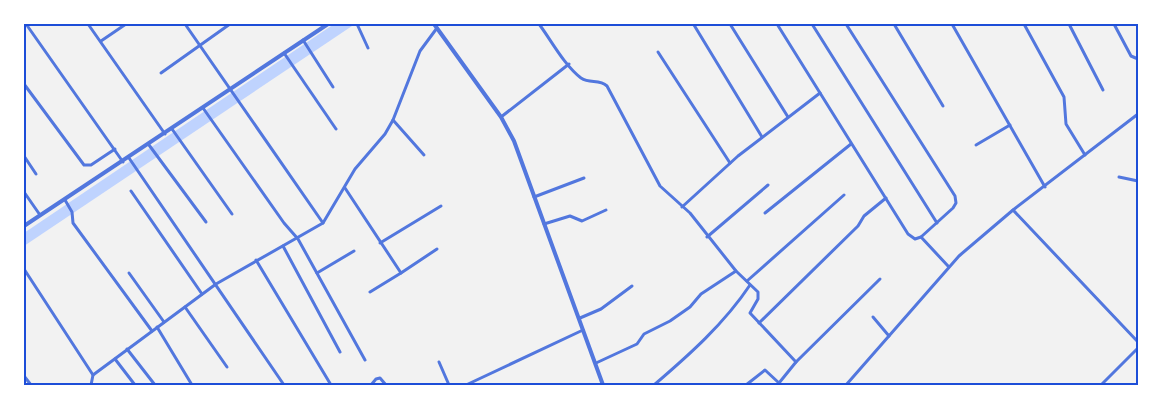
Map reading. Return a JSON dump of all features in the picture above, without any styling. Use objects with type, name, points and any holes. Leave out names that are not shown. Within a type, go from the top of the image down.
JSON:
[{"type":"street","points":[[26,24],[123,162]]},
{"type":"street","points":[[88,24],[165,134]]},
{"type":"street","points":[[101,41],[126,24]]},
{"type":"street","points":[[185,24],[323,223]]},
{"type":"street","points":[[161,73],[230,24]]},
{"type":"street","points":[[24,226],[150,146],[328,24]]},
{"type":"street","points":[[357,24],[368,48]]},
{"type":"street","points":[[434,24],[501,117],[520,154],[603,385]]},
{"type":"street","points":[[539,24],[569,64],[584,80],[603,83],[607,86],[658,182],[759,295],[750,310],[796,362]]},
{"type":"street","points":[[730,24],[788,118]]},
{"type":"street","points":[[777,24],[912,238],[921,237],[953,208],[956,203],[955,196],[846,24]]},
{"type":"street","points":[[812,24],[937,223]]},
{"type":"street","points":[[894,24],[943,106]]},
{"type":"street","points":[[952,24],[1045,186]]},
{"type":"street","points":[[1024,24],[1064,97],[1066,124],[1086,155]]},
{"type":"street","points":[[1069,24],[1103,90]]},
{"type":"street","points":[[1114,24],[1132,56],[1138,60]]},
{"type":"street","points":[[694,25],[762,137]]},
{"type":"street","points":[[91,385],[93,375],[216,284],[256,260],[298,239],[323,223],[364,157],[384,134],[393,120],[420,51],[437,28]]},
{"type":"street","points":[[304,41],[333,87]]},
{"type":"street","points":[[658,52],[730,163]]},
{"type":"street","points":[[285,54],[336,129]]},
{"type":"street","points":[[501,117],[569,64]]},
{"type":"street","points":[[24,84],[84,165],[91,165],[115,149]]},
{"type":"street","points":[[682,207],[730,163],[820,93]]},
{"type":"street","points":[[204,109],[298,239],[365,360]]},
{"type":"street","points":[[846,385],[948,266],[1013,210],[1138,114]]},
{"type":"street","points":[[393,120],[424,155]]},
{"type":"street","points":[[976,145],[1010,125]]},
{"type":"street","points":[[172,130],[232,214]]},
{"type":"street","points":[[765,213],[851,144]]},
{"type":"street","points":[[150,146],[206,222]]},
{"type":"street","points":[[24,156],[36,174]]},
{"type":"street","points":[[129,159],[284,385]]},
{"type":"street","points":[[1119,177],[1138,181]]},
{"type":"street","points":[[534,197],[584,178]]},
{"type":"street","points":[[707,237],[768,185]]},
{"type":"street","points":[[345,188],[380,243],[402,273]]},
{"type":"street","points":[[131,191],[202,294]]},
{"type":"street","points":[[24,192],[40,215]]},
{"type":"street","points":[[654,385],[722,321],[748,283],[844,195]]},
{"type":"street","points":[[759,322],[858,226],[864,216],[886,198]]},
{"type":"street","points":[[66,201],[73,223],[152,331]]},
{"type":"street","points":[[380,243],[441,206]]},
{"type":"street","points":[[544,224],[570,216],[582,221],[606,210]]},
{"type":"street","points":[[1013,210],[1137,339]]},
{"type":"street","points":[[921,237],[948,266]]},
{"type":"street","points":[[282,246],[340,352]]},
{"type":"street","points":[[370,292],[437,249]]},
{"type":"street","points":[[317,273],[354,251]]},
{"type":"street","points":[[256,260],[331,385]]},
{"type":"street","points":[[24,269],[93,375]]},
{"type":"street","points":[[596,363],[637,344],[644,334],[670,321],[690,307],[701,294],[736,271]]},
{"type":"street","points":[[129,273],[164,322]]},
{"type":"street","points":[[746,385],[763,371],[768,371],[779,384],[796,362],[880,278]]},
{"type":"street","points":[[580,318],[601,308],[632,286]]},
{"type":"street","points":[[184,307],[227,366]]},
{"type":"street","points":[[873,317],[889,336]]},
{"type":"street","points":[[157,327],[192,385]]},
{"type":"street","points":[[466,385],[584,330]]},
{"type":"street","points":[[1102,384],[1138,348]]},
{"type":"street","points":[[127,349],[155,385]]},
{"type":"street","points":[[115,358],[135,385]]},
{"type":"street","points":[[440,362],[449,385]]},
{"type":"street","points":[[24,376],[30,385]]},
{"type":"street","points":[[370,385],[380,378],[386,385]]},
{"type":"water","points":[[334,24],[355,24],[24,246],[24,233]]}]
